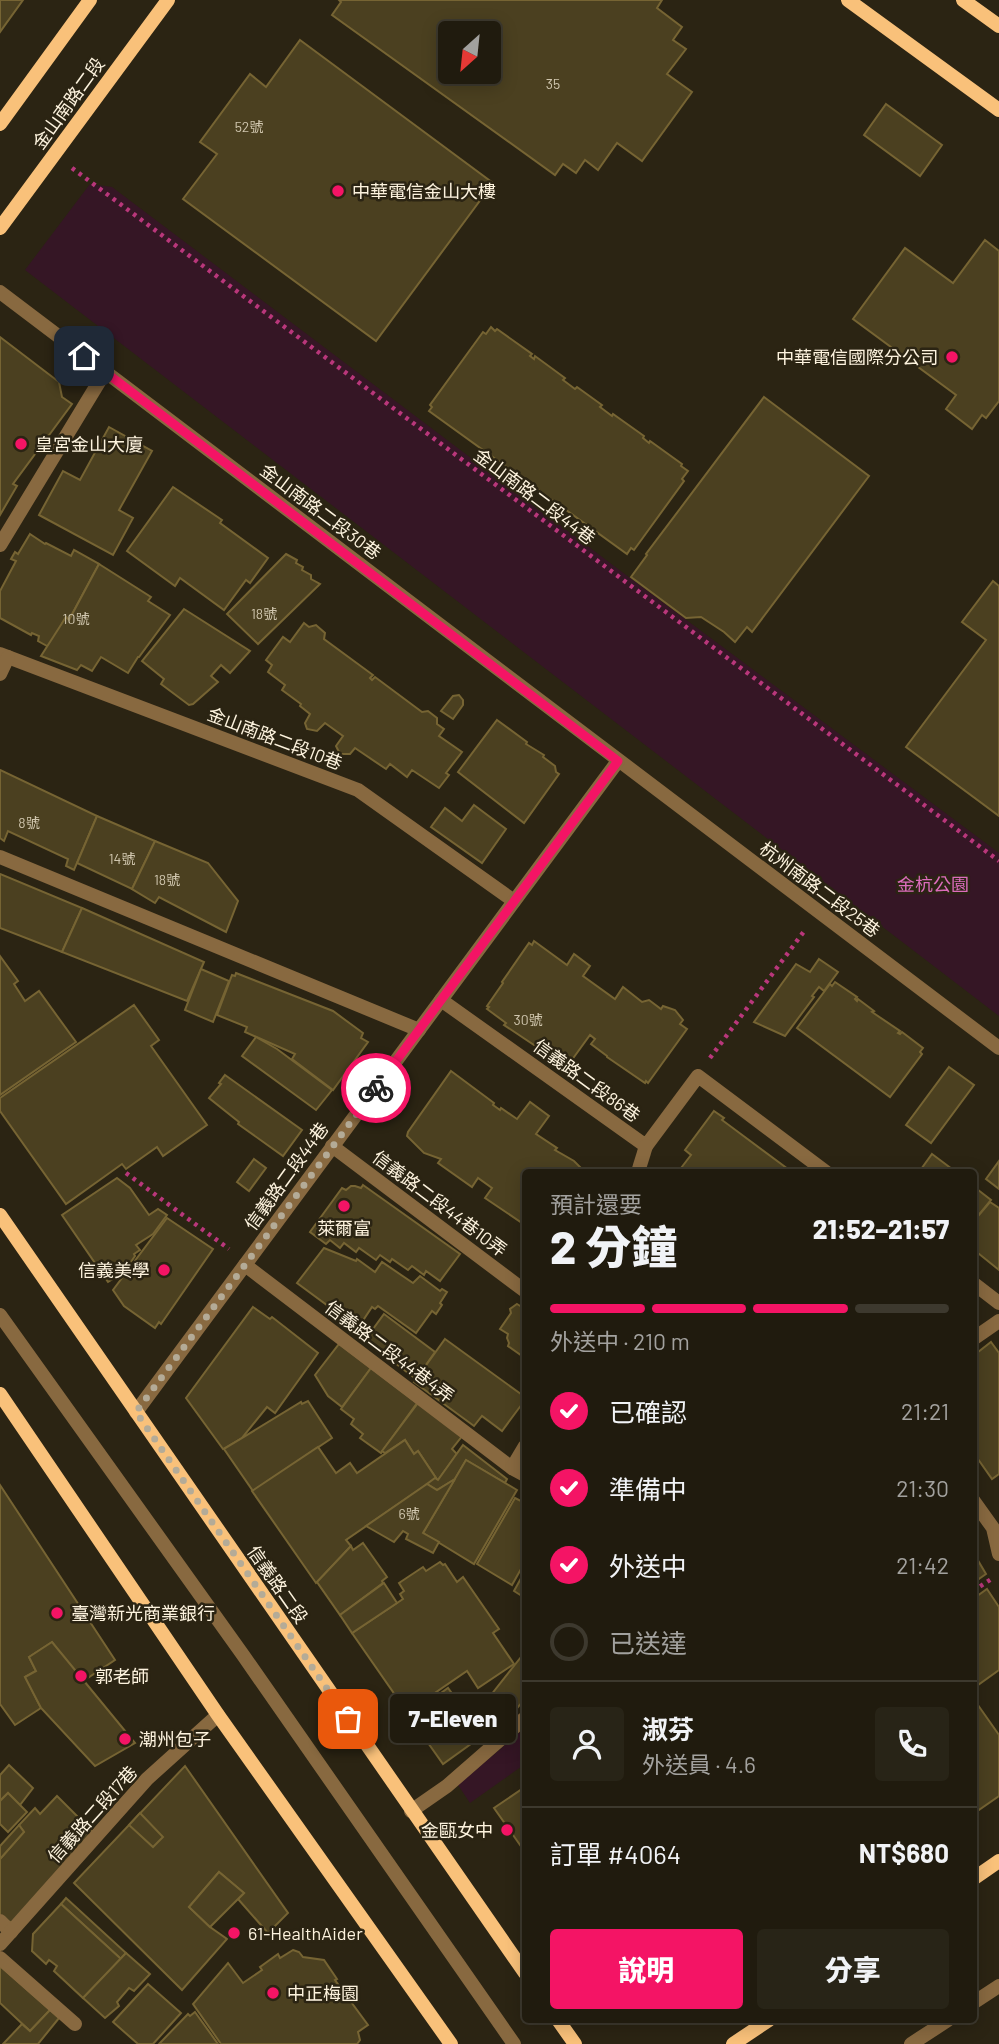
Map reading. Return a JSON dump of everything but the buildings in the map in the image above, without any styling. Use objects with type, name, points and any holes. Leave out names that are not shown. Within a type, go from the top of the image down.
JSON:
[{"type":"main road","points":[[0,124],[90,0]]},
{"type":"main road","name":"金山南路二段","points":[[0,228],[168,0]]},
{"type":"main road","points":[[848,0],[999,110]]},
{"type":"main road","points":[[963,0],[999,26]]},
{"type":"main road","name":"信義路二段","points":[[0,1215],[522,1969]]},
{"type":"main road","points":[[0,1394],[218,1715],[451,2044]]},
{"type":"main road","points":[[977,1876],[999,1861]]},
{"type":"main road","points":[[560,2023],[575,2044]]},
{"type":"main road","points":[[733,2044],[764,2023]]},
{"type":"street","name":"金山南路二段30巷","points":[[0,292],[618,761]]},
{"type":"street","points":[[0,545],[105,372]]},
{"type":"street","points":[[0,674],[4,656]]},
{"type":"street","name":"金山南路二段10巷","points":[[4,656],[358,790],[514,901]]},
{"type":"street","name":"信義路二段44巷","points":[[136,1412],[618,761]]},
{"type":"street","name":"杭州南路二段25巷","points":[[618,761],[999,1048]]},
{"type":"street","points":[[0,856],[419,1030]]},
{"type":"street","name":"信義路二段86巷","points":[[441,1000],[646,1146],[698,1076]]},
{"type":"street","points":[[698,1076],[822,1169]]},
{"type":"street","name":"信義路二段44巷10弄","points":[[332,1146],[522,1289]]},
{"type":"street","points":[[639,1169],[646,1146]]},
{"type":"street","name":"信義路二段44巷4弄","points":[[245,1265],[519,1471]]},
{"type":"street","points":[[977,1286],[999,1303]]},
{"type":"street","points":[[0,1315],[243,1655],[514,2044]]},
{"type":"street","points":[[977,1336],[999,1321]]},
{"type":"street","points":[[977,1506],[993,1528],[999,1554]]},
{"type":"street","name":"信義路二段17巷","points":[[0,1944],[147,1779],[218,1715]]},
{"type":"street","points":[[411,1811],[447,1786],[522,1721]]},
{"type":"street","points":[[0,1922],[11,1932]]},
{"type":"street","points":[[0,1958],[75,2024]]},
{"type":"street","points":[[977,2000],[999,1986]]},
{"type":"street","points":[[911,2044],[943,2023]]},
{"type":"path","name":"金山南路二段44巷","points":[[54,155],[999,861]]},
{"type":"path","points":[[698,1076],[818,912]]},
{"type":"path","points":[[126,1173],[226,1246],[245,1265]]},
{"type":"path","points":[[977,1588],[999,1574]]},
{"type":"green space","name":"金杭公園","points":[[90,184],[112,187],[999,853],[999,1016],[25,270]]},
{"type":"green space","points":[[522,1731],[522,1766],[470,1803],[458,1785]]},
{"type":"way so far","points":[[348,1719],[136,1412],[376,1088]]},
{"type":"place","name":"中華電信金山大樓","points":[[338,191]]},
{"type":"place","name":"中華電信國際分公司","points":[[952,357]]},
{"type":"place","name":"皇宮金山大廈","points":[[21,444]]},
{"type":"place","name":"萊爾富","points":[[344,1206]]},
{"type":"place","name":"信義美學","points":[[164,1270]]},
{"type":"place","name":"臺灣新光商業銀行","points":[[57,1613]]},
{"type":"place","name":"郭老師","points":[[81,1676]]},
{"type":"place","name":"7-Eleven","points":[[348,1719]]},
{"type":"place","name":"潮州包子","points":[[125,1739]]},
{"type":"place","name":"金甌女中","points":[[507,1830]]},
{"type":"place","name":"61-HealthAider","points":[[234,1933]]},
{"type":"place","name":"中正梅園","points":[[273,1993]]},
{"type":"route","points":[[84,356],[618,761],[376,1088]]}]
